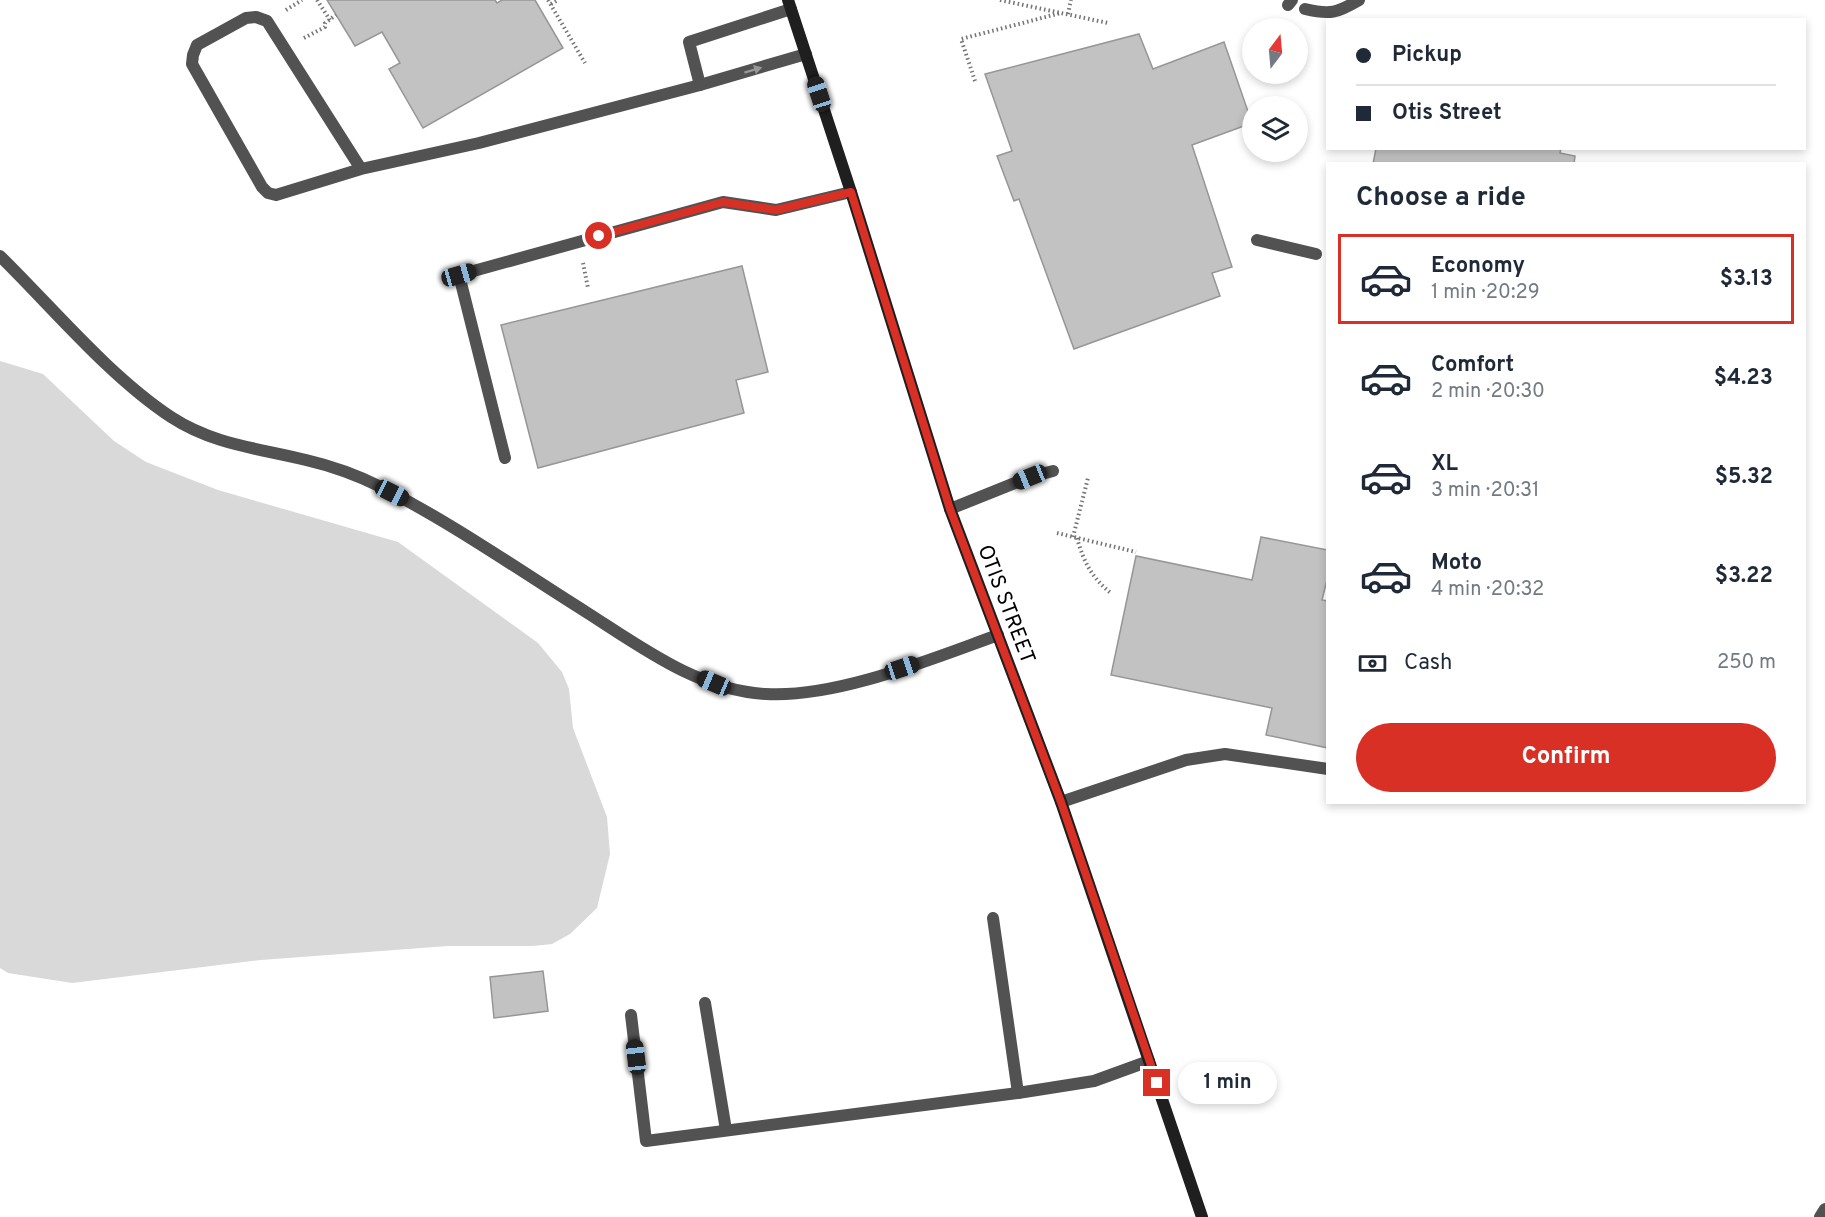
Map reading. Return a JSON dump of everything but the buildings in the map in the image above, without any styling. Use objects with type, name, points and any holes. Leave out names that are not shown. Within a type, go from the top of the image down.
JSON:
[{"type":"main road","name":"OTIS STREET","points":[[790,5],[950,509],[1061,802],[1202,1217]]},
{"type":"lane","points":[[1305,9],[1325,14],[1346,8],[1359,0]]},
{"type":"lane","points":[[700,85],[689,42],[790,5]]},
{"type":"lane","points":[[360,169],[267,21],[256,17],[246,18],[197,45],[192,64],[261,187],[268,193],[281,194],[360,169],[479,143],[700,85],[806,54]]},
{"type":"lane","points":[[505,458],[459,275],[723,202],[776,210],[851,192]]},
{"type":"lane","points":[[1257,240],[1316,254]]},
{"type":"lane","points":[[0,256],[108,365],[153,405],[174,419],[223,441],[342,470],[377,485],[435,517],[663,661],[714,683],[738,690],[766,694],[817,692],[880,675],[998,635]]},
{"type":"lane","points":[[950,509],[1030,477],[1053,471]]},
{"type":"lane","points":[[1061,802],[1186,760],[1225,754],[1326,769]]},
{"type":"lane","points":[[993,918],[1018,1094]]},
{"type":"lane","points":[[705,1003],[726,1130]]},
{"type":"lane","points":[[631,1015],[646,1141],[1018,1094],[1094,1081],[1149,1061]]},
{"type":"lane","points":[[1820,1217],[1825,1209]]},
{"type":"path","points":[[317,0],[330,20]]},
{"type":"path","points":[[558,0],[549,2],[585,63]]},
{"type":"path","points":[[1002,0],[1108,23]]},
{"type":"path","points":[[1037,8],[1038,0]]},
{"type":"path","points":[[1068,14],[1071,0]]},
{"type":"path","points":[[975,81],[961,39],[1061,13]]},
{"type":"path","points":[[325,27],[325,22],[336,15]]},
{"type":"path","points":[[1088,478],[1075,538],[1082,558],[1097,582],[1112,594]]},
{"type":"path","points":[[1057,533],[1136,552]]},
{"type":"shaded area","points":[[0,361],[43,374],[114,441],[146,462],[218,490],[398,542],[538,643],[562,672],[569,689],[573,728],[607,817],[610,854],[597,908],[570,934],[552,944],[533,946],[448,946],[261,960],[72,983],[8,973],[0,968]]},
{"type":"route","points":[[599,236],[723,202],[776,210],[851,192],[950,509],[1061,802],[1157,1083]]}]
